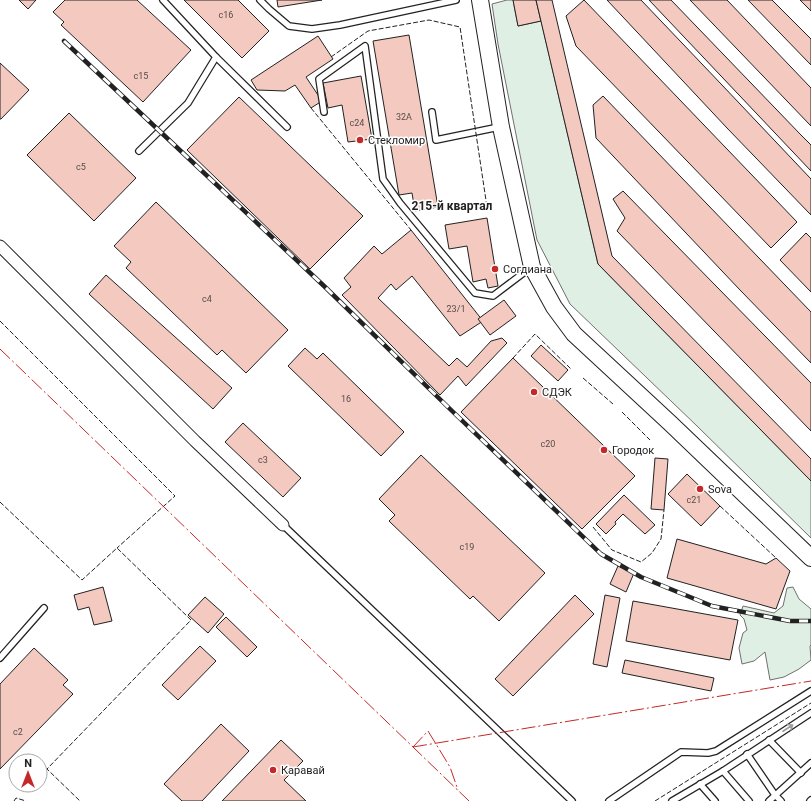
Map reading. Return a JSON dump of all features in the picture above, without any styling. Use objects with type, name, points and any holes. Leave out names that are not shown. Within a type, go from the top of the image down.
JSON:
[{"type":"street","points":[[480,0],[501,127],[532,267],[554,307],[574,334],[670,423],[811,558]]},
{"type":"street","points":[[0,246],[195,441],[282,525]]},
{"type":"lane","points":[[163,0],[216,56],[288,127]]},
{"type":"lane","points":[[262,1],[289,26],[312,29],[456,0]]},
{"type":"lane","points":[[324,112],[319,78],[365,46],[383,179],[400,203],[475,293],[493,296],[532,267]]},
{"type":"lane","points":[[139,151],[188,103],[216,56]]},
{"type":"lane","points":[[432,112],[436,140],[501,127]]},
{"type":"lane","points":[[282,525],[572,801]]},
{"type":"lane","points":[[0,658],[44,608]]},
{"type":"lane","points":[[609,801],[681,752],[708,753],[716,751],[811,691]]},
{"type":"lane","points":[[672,801],[811,713]]},
{"type":"lane","points":[[769,740],[801,773]]},
{"type":"lane","points":[[747,754],[781,801]]},
{"type":"lane","points":[[769,801],[811,763]]},
{"type":"lane","points":[[723,770],[749,801]]},
{"type":"lane","points":[[700,784],[715,801]]},
{"type":"green space","points":[[513,0],[518,26],[541,21],[598,264],[811,481],[811,538],[570,304],[537,240],[498,44],[492,4]]},
{"type":"green space","points":[[793,587],[799,599],[811,609],[811,660],[799,669],[784,677],[770,680],[765,652],[754,661],[742,664],[739,648],[743,633],[747,630],[744,619],[740,615],[743,606],[774,613],[783,606],[787,588]]},
{"type":"building","points":[[19,0],[36,0],[28,9]]},
{"type":"building","points":[[65,0],[137,0],[191,50],[143,102],[61,25],[64,22],[53,12]]},
{"type":"building","points":[[184,0],[238,0],[269,31],[242,58]]},
{"type":"building","points":[[277,0],[322,0],[278,7]]},
{"type":"building","points":[[513,0],[536,0],[541,21],[518,26]]},
{"type":"building","points":[[536,0],[552,0],[612,256],[811,459],[811,481],[598,264]]},
{"type":"building","points":[[584,0],[797,222],[771,248],[576,46],[566,16]]},
{"type":"building","points":[[607,0],[641,0],[722,85],[811,179],[811,215],[727,128]]},
{"type":"building","points":[[649,0],[671,0],[811,145],[811,171]]},
{"type":"building","points":[[690,0],[727,0],[811,88],[811,126]]},
{"type":"building","points":[[748,0],[772,0],[811,39],[811,65]]},
{"type":"building","points":[[800,0],[811,0],[811,11]]},
{"type":"building","points":[[409,35],[438,207],[415,211],[412,193],[399,195],[373,41]]},
{"type":"building","points":[[318,36],[333,59],[306,77],[322,101],[311,108],[295,85],[285,91],[257,90],[251,80]]},
{"type":"building","points":[[0,63],[29,90],[1,119],[0,119]]},
{"type":"building","points":[[361,76],[372,139],[348,142],[342,105],[328,108],[323,83]]},
{"type":"building","points":[[603,96],[811,312],[811,363],[596,138],[593,105]]},
{"type":"building","points":[[239,97],[363,216],[310,269],[187,150]]},
{"type":"building","points":[[69,113],[136,178],[94,221],[27,155]]},
{"type":"building","points":[[623,191],[811,383],[811,431],[617,231],[625,218],[613,199]]},
{"type":"building","points":[[156,202],[288,330],[246,373],[222,350],[217,355],[126,268],[131,262],[114,246]]},
{"type":"building","points":[[487,218],[498,286],[488,288],[486,279],[473,282],[467,246],[449,249],[445,225]]},
{"type":"building","points":[[411,230],[483,321],[460,336],[412,276],[396,290],[391,284],[378,298],[449,366],[457,358],[467,367],[491,341],[502,338],[507,343],[466,386],[458,376],[440,395],[342,295],[351,287],[344,278],[374,246],[382,254]]},
{"type":"building","points":[[806,233],[811,238],[811,292],[780,260]]},
{"type":"building","points":[[106,275],[232,388],[213,409],[89,294]]},
{"type":"building","points":[[504,300],[516,316],[490,335],[478,319]]},
{"type":"building","points":[[541,345],[568,370],[558,381],[531,356]]},
{"type":"building","points":[[305,348],[317,359],[323,353],[404,432],[381,456],[288,366]]},
{"type":"building","points":[[513,358],[635,476],[582,529],[461,412]]},
{"type":"building","points":[[243,423],[301,478],[283,497],[225,442]]},
{"type":"building","points":[[421,455],[545,573],[499,621],[473,596],[470,599],[389,521],[395,515],[379,499]]},
{"type":"building","points":[[655,458],[668,459],[664,510],[651,509]]},
{"type":"building","points":[[687,474],[720,506],[701,526],[668,494]]},
{"type":"building","points":[[624,495],[655,525],[645,534],[623,514],[606,534],[596,524]]},
{"type":"building","points":[[677,539],[766,564],[776,558],[790,571],[776,609],[667,578]]},
{"type":"building","points":[[618,566],[634,573],[626,592],[610,584]]},
{"type":"building","points":[[103,587],[112,621],[94,625],[89,607],[78,610],[74,595]]},
{"type":"building","points":[[575,595],[594,614],[513,696],[495,679]]},
{"type":"building","points":[[605,595],[620,598],[607,667],[593,664]]},
{"type":"building","points":[[205,597],[224,614],[208,633],[188,615]]},
{"type":"building","points":[[633,601],[738,620],[730,660],[626,641]]},
{"type":"building","points":[[226,617],[257,647],[247,657],[216,627]]},
{"type":"building","points":[[200,646],[216,661],[178,700],[162,685]]},
{"type":"building","points":[[34,648],[68,680],[63,685],[73,694],[16,753],[8,753],[8,761],[0,769],[0,684]]},
{"type":"building","points":[[625,660],[714,678],[711,691],[622,673]]},
{"type":"building","points":[[221,724],[249,751],[202,801],[182,801],[164,784]]},
{"type":"building","name":"Каравай","points":[[281,740],[303,761],[284,780],[306,801],[222,801]]},
{"type":"railway","points":[[64,41],[324,286],[601,554],[641,577],[712,606],[790,621],[811,621]]},
{"type":"fence","points":[[331,57],[368,31],[429,20],[460,27],[487,207]]},
{"type":"fence","points":[[311,108],[411,230]]},
{"type":"fence","points":[[0,321],[175,496],[117,548]]},
{"type":"fence","points":[[513,358],[535,334],[571,369]]},
{"type":"fence","points":[[583,378],[613,404]]},
{"type":"fence","points":[[622,412],[650,440]]},
{"type":"fence","points":[[0,502],[82,580],[117,548],[191,620],[47,769],[80,801]]},
{"type":"fence","points":[[720,506],[776,558]]},
{"type":"fence","points":[[593,527],[612,550],[641,562],[652,553],[661,539],[664,510]]},
{"type":"fence","points":[[655,801],[811,703]]},
{"type":"fence","points":[[14,801],[16,798],[26,801]]},
{"type":"power","points":[[0,349],[469,801]]},
{"type":"power","points":[[413,747],[811,681]]},
{"type":"power","points":[[413,747],[428,731],[450,767],[458,790]]},
{"type":"place","name":"Стекломир","points":[[360,140]]},
{"type":"place","name":"Согдиана","points":[[495,269]]},
{"type":"place","name":"СДЭК","points":[[534,392]]},
{"type":"place","name":"Городок","points":[[604,450]]},
{"type":"place","name":"Sova","points":[[700,489]]},
{"type":"place","name":"Каравай","points":[[273,770]]},
{"type":"district","name":"215-й квартал","points":[[452,206]]}]
